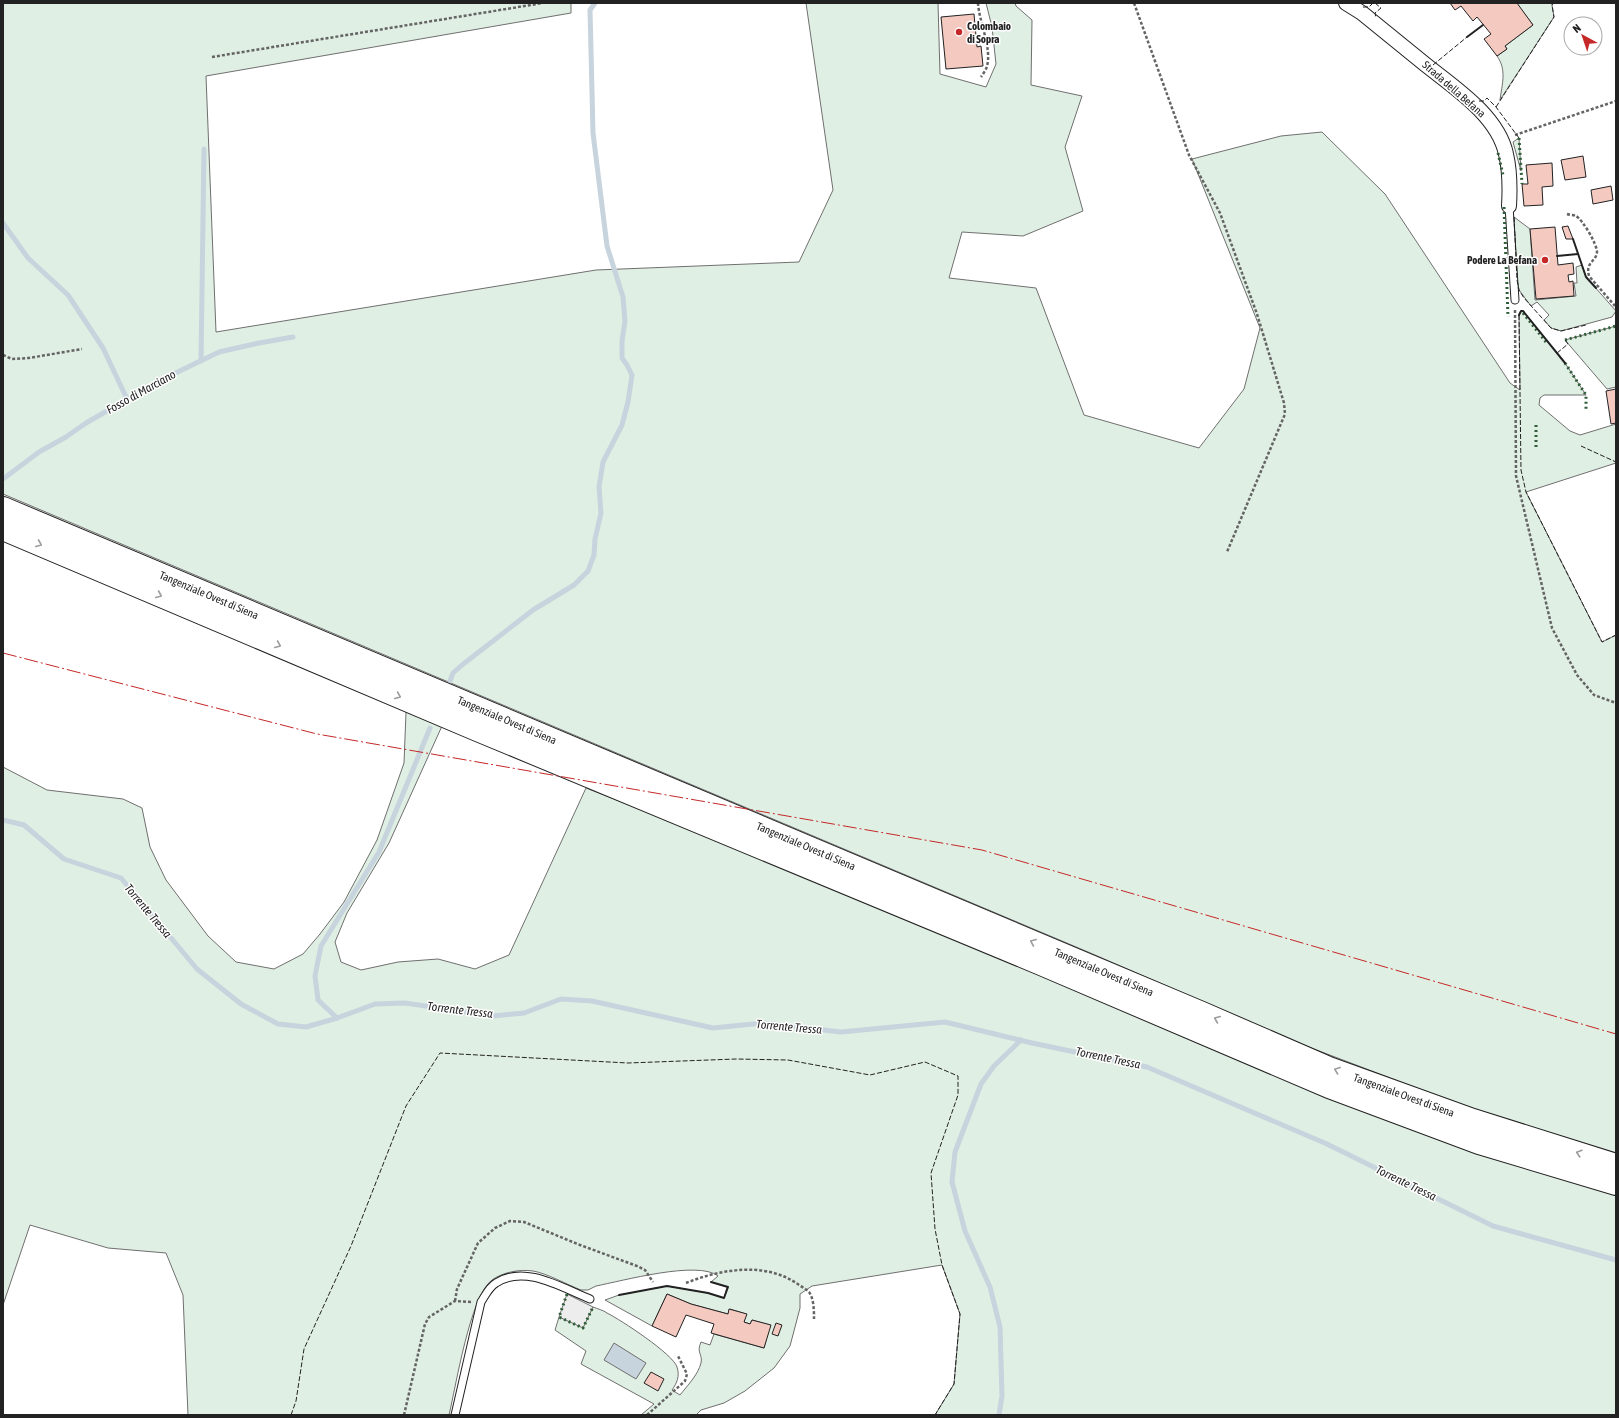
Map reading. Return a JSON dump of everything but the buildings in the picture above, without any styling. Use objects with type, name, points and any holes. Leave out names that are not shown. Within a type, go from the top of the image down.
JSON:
[{"type":"highway","name":"Tangenziale Ovest di Siena","points":[[3,508],[1195,1010],[1329,1068],[1473,1120],[1616,1165]]},
{"type":"highway","name":"Tangenziale Ovest di Siena","points":[[3,529],[475,729],[1042,964],[1329,1087],[1479,1143],[1616,1184]]},
{"type":"street","name":"Strada della Befana","points":[[1346,3],[1362,13],[1470,100],[1488,118],[1503,143],[1506,154],[1510,178],[1509,206]]},
{"type":"lane","points":[[1509,206],[1515,300]]},
{"type":"lane","points":[[455,1415],[481,1302],[488,1290],[496,1283],[509,1277],[533,1277],[550,1282],[590,1299]]},
{"type":"path","points":[[212,57],[543,3]]},
{"type":"path","points":[[978,3],[978,12],[987,45],[987,65],[981,77]]},
{"type":"path","points":[[1134,3],[1189,155],[1220,213],[1257,314],[1284,404],[1285,414],[1227,552]]},
{"type":"path","points":[[1503,143],[1517,134],[1616,101]]},
{"type":"path","points":[[1567,214],[1577,217],[1592,238],[1596,251],[1595,257],[1589,263],[1587,270],[1589,276],[1615,306]]},
{"type":"path","points":[[1515,300],[1516,476],[1552,628],[1577,674],[1594,695],[1616,702]]},
{"type":"path","points":[[3,355],[12,359],[29,358],[82,349]]},
{"type":"path","points":[[455,1301],[457,1289],[478,1243],[495,1228],[510,1221],[524,1222],[637,1266],[645,1270],[653,1282]]},
{"type":"path","points":[[686,1283],[728,1270],[764,1270],[777,1273],[793,1281],[809,1292],[813,1303],[814,1319]]},
{"type":"path","points":[[404,1415],[425,1324],[429,1316],[455,1301],[481,1302]]},
{"type":"path","points":[[647,1415],[685,1381],[687,1374],[678,1356]]},
{"type":"green space","points":[[3,3],[571,3],[571,13],[206,76],[216,332],[596,270],[799,262],[833,190],[806,3],[938,3],[940,74],[986,87],[996,64],[992,27],[986,3],[1015,3],[1016,6],[1032,20],[1031,85],[1082,96],[1065,147],[1083,211],[1023,236],[962,232],[949,278],[1036,288],[1084,415],[1199,448],[1244,389],[1260,328],[1192,159],[1281,136],[1322,132],[1385,194],[1510,383],[1520,390],[1519,315],[1521,311],[1523,311],[1565,363],[1586,395],[1544,395],[1540,398],[1539,405],[1570,431],[1580,435],[1616,424],[1616,463],[1526,492],[1602,642],[1616,635],[1616,1154],[1485,1114],[1306,1046],[1088,952],[3,494]]},
{"type":"green space","points":[[1553,3],[1554,17],[1500,100],[1503,72],[1497,56],[1507,49],[1505,46],[1533,25],[1517,4]]},
{"type":"green space","points":[[1519,138],[1521,171],[1513,142]]},
{"type":"green space","points":[[1514,217],[1530,229],[1535,300],[1576,296],[1574,283],[1577,283],[1576,267],[1582,265],[1586,277],[1616,311],[1612,317],[1561,331],[1551,328],[1544,320],[1549,315],[1537,302],[1531,306],[1519,290],[1517,280]]},
{"type":"green space","points":[[1616,326],[1616,387],[1607,389],[1565,340]]},
{"type":"green space","points":[[406,712],[442,726],[389,843],[347,913],[335,942],[341,962],[361,970],[398,962],[438,959],[475,969],[509,955],[586,788],[1616,1193],[1616,1415],[935,1415],[954,1384],[960,1314],[942,1265],[812,1286],[800,1294],[800,1308],[790,1346],[774,1368],[745,1391],[724,1403],[701,1410],[696,1415],[641,1415],[654,1404],[581,1364],[586,1351],[555,1330],[559,1317],[583,1327],[593,1307],[604,1311],[646,1338],[673,1361],[678,1370],[678,1376],[677,1382],[672,1390],[680,1395],[700,1367],[701,1357],[699,1349],[701,1342],[710,1345],[714,1334],[764,1348],[770,1325],[752,1320],[750,1324],[744,1322],[746,1314],[730,1309],[728,1314],[691,1304],[667,1294],[652,1326],[605,1300],[619,1295],[667,1286],[708,1293],[724,1298],[727,1287],[711,1282],[718,1276],[708,1272],[694,1270],[677,1271],[641,1276],[596,1286],[588,1290],[581,1290],[538,1272],[523,1270],[496,1277],[484,1289],[477,1304],[465,1343],[449,1415],[188,1415],[183,1295],[166,1253],[108,1248],[30,1225],[3,1305],[3,767],[47,790],[123,799],[142,808],[150,847],[166,880],[208,936],[236,962],[274,969],[303,954],[320,934],[344,902],[377,840],[404,763]]},
{"type":"shaded area","points":[[567,1294],[593,1307],[583,1328],[559,1317]]},
{"type":"shaded area","points":[[614,1343],[646,1363],[636,1379],[604,1360]]},
{"type":"waterway","points":[[450,681],[453,673],[462,665],[533,610],[574,585],[588,571],[594,555],[595,539],[601,513],[599,487],[603,462],[622,425],[628,402],[632,375],[622,358],[622,341],[625,321],[623,297],[607,246],[593,133],[590,10],[595,3]]},
{"type":"waterway","points":[[201,361],[204,149]]},
{"type":"waterway","points":[[3,223],[28,258],[68,295],[103,348],[127,399]]},
{"type":"waterway","name":"Fosso di Marciano","points":[[3,479],[39,452],[159,381],[219,352],[293,337]]},
{"type":"waterway","points":[[337,1018],[318,1000],[315,976],[321,946],[379,852],[430,728]]},
{"type":"waterway","name":"Torrente Tressa","points":[[3,820],[24,825],[64,859],[121,878],[197,969],[241,1004],[278,1024],[306,1027],[337,1018],[375,1004],[405,1003],[493,1016],[524,1013],[561,999],[592,1001],[713,1028],[763,1023],[841,1032],[945,1022],[1032,1043],[1147,1067],[1327,1144],[1493,1226],[1616,1260]]},
{"type":"waterway","points":[[999,1415],[1002,1396],[1000,1327],[990,1287],[965,1231],[952,1182],[955,1152],[981,1084],[994,1066],[1021,1040]]},
{"type":"hedge","points":[[1519,138],[1522,184]]},
{"type":"hedge","points":[[1498,153],[1503,175]]},
{"type":"hedge","points":[[1504,207],[1508,317]]},
{"type":"hedge","points":[[1523,313],[1546,342]]},
{"type":"hedge","points":[[1565,340],[1616,326]]},
{"type":"hedge","points":[[1565,363],[1586,395],[1586,409]]},
{"type":"hedge","points":[[1536,423],[1536,447]]},
{"type":"hedge","points":[[567,1294],[559,1317],[583,1328],[593,1307]]},
{"type":"fence","points":[[1363,7],[1369,7],[1373,3]]},
{"type":"fence","points":[[1375,3],[1381,8],[1375,13],[1376,18]]},
{"type":"fence","points":[[1496,107],[1554,17],[1553,3]]},
{"type":"fence","points":[[1433,65],[1467,37]]},
{"type":"fence","points":[[1479,101],[1484,101],[1487,98],[1496,107],[1519,138]]},
{"type":"fence","points":[[1514,217],[1517,280],[1519,290],[1524,298],[1551,328],[1561,331],[1586,325]]},
{"type":"fence","points":[[1519,315],[1521,470],[1526,492],[1602,642],[1616,635]]},
{"type":"fence","points":[[1557,353],[1568,344],[1565,340]]},
{"type":"fence","points":[[1581,446],[1616,462]]},
{"type":"fence","points":[[291,1415],[296,1401],[304,1349],[351,1246],[406,1106],[440,1053],[628,1063],[736,1059],[788,1060],[870,1075],[925,1062],[958,1076],[958,1095],[931,1173],[935,1229],[942,1265],[960,1314],[954,1384],[935,1415]]},
{"type":"wall","points":[[1467,37],[1483,25]]},
{"type":"wall","points":[[1573,239],[1586,277],[1596,288]]},
{"type":"wall","points":[[1557,256],[1578,254]]},
{"type":"wall","points":[[1519,315],[1521,311],[1523,311],[1565,363]]},
{"type":"wall","points":[[619,1295],[667,1286],[708,1293],[724,1298],[728,1287],[711,1282]]},
{"type":"power","points":[[3,653],[317,734],[982,850],[1616,1034]]},
{"type":"place","name":"Colombaio di Sopra","points":[[959,32]]},
{"type":"place","name":"Podere La Befana","points":[[1545,260]]}]
